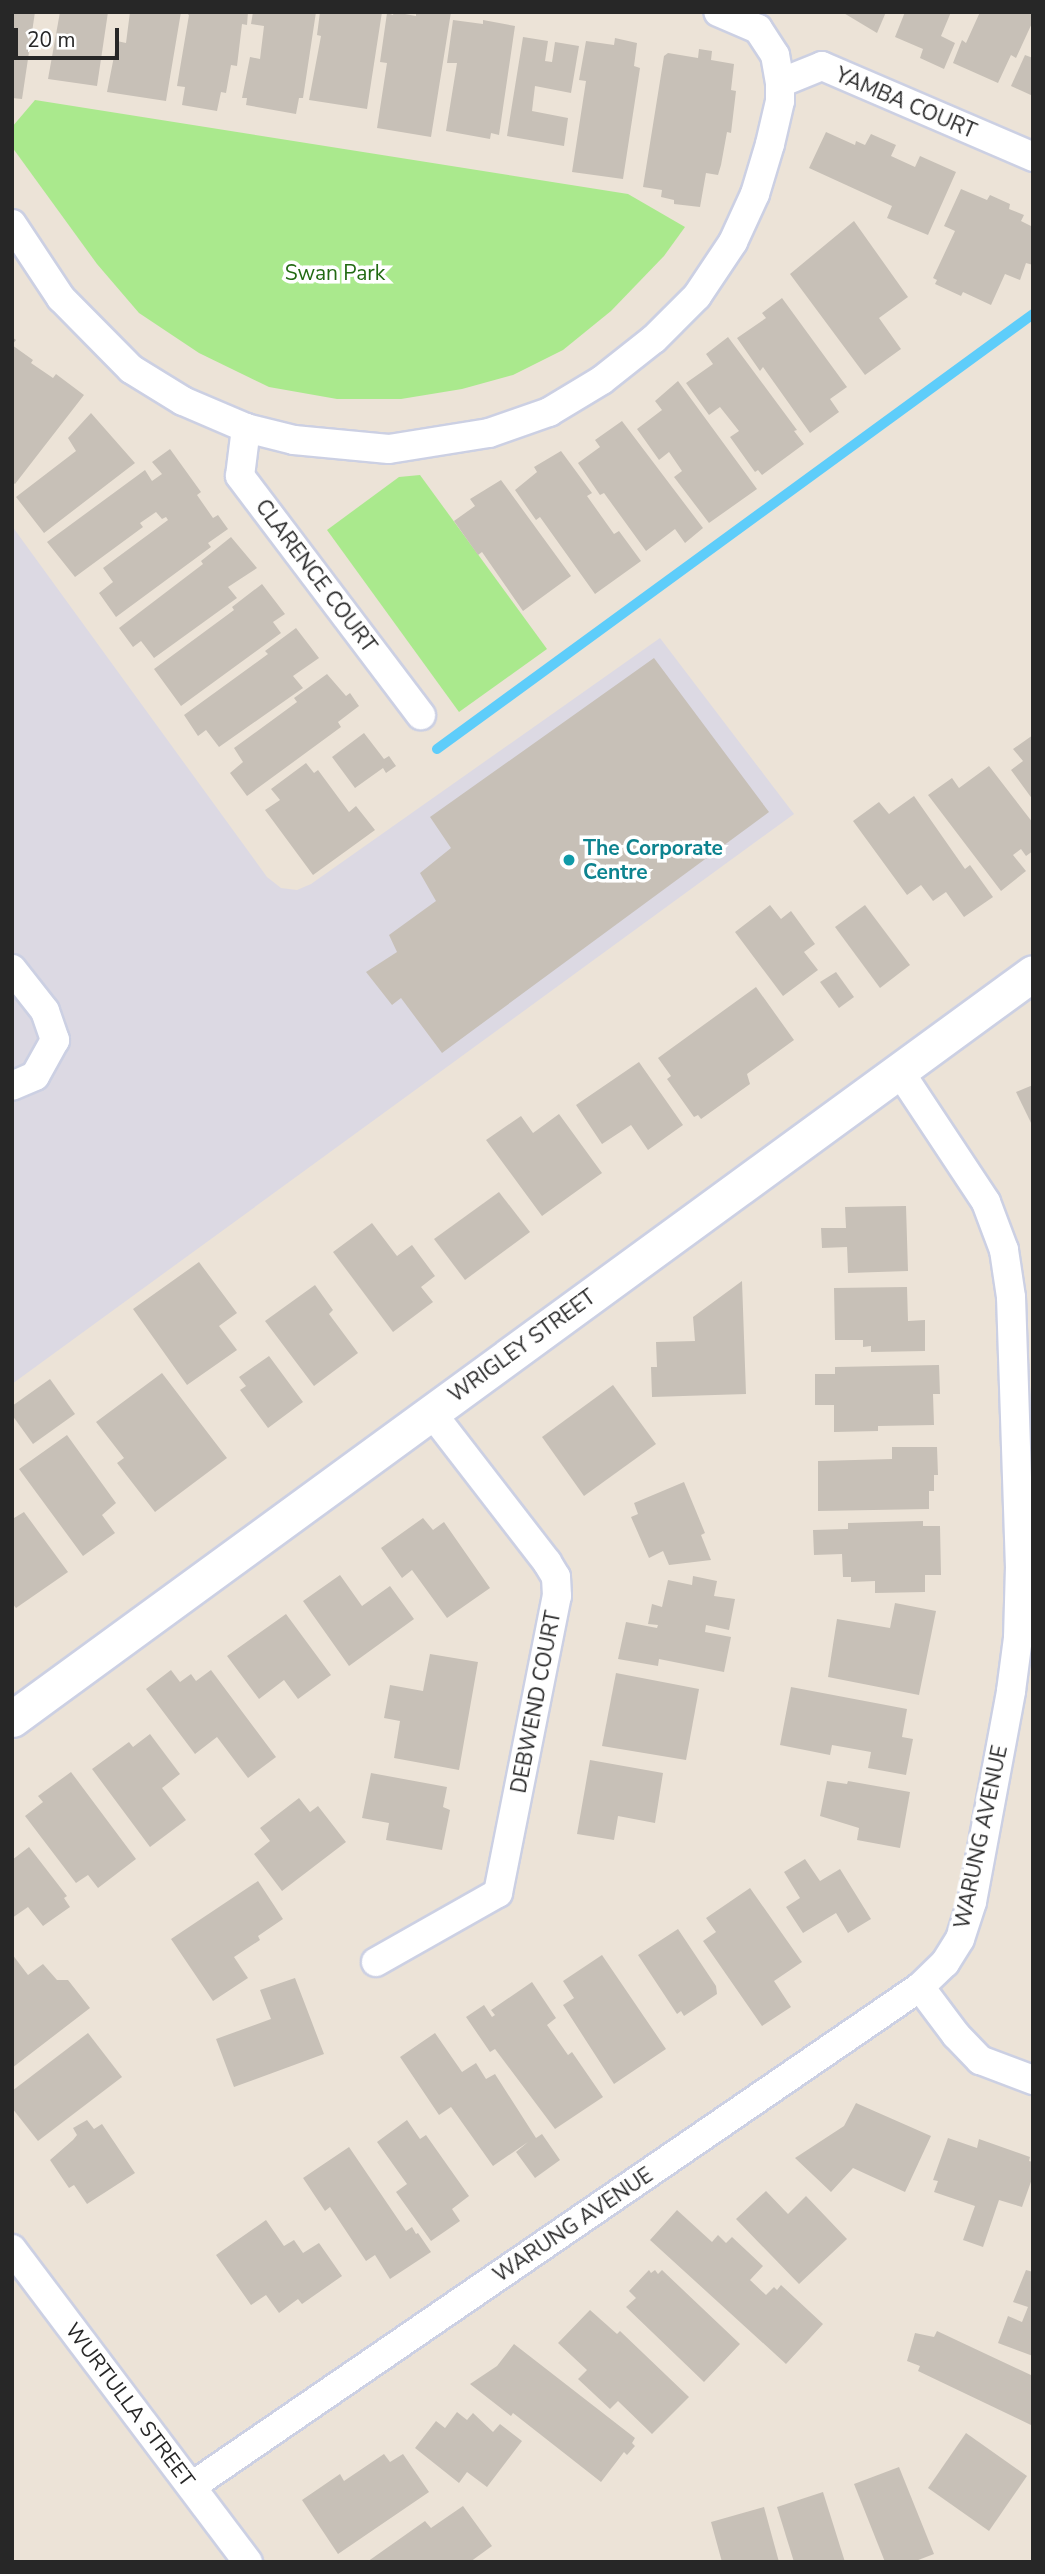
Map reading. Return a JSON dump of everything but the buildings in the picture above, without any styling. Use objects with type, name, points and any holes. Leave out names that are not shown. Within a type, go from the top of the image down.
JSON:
[{"type":"street","points":[[12,224],[61,298],[131,369],[183,401],[246,428],[294,440],[389,449],[489,433],[549,412],[602,380],[653,339],[697,296],[733,242],[755,194],[770,144],[780,101],[780,83],[775,55],[758,29],[718,12]]},
{"type":"street","name":"YAMBA COURT","points":[[780,83],[822,66],[1033,157]]},
{"type":"street","name":"CLARENCE COURT","points":[[246,428],[240,476],[421,715]]},
{"type":"street","points":[[12,969],[45,1011],[55,1040],[35,1076],[12,1086]]},
{"type":"street","name":"WRIGLEY STREET","points":[[12,1719],[1033,973]]},
{"type":"street","name":"WARUNG AVENUE","points":[[192,2486],[920,1987],[945,1963],[960,1938],[971,1902],[1011,1691],[1018,1638],[1020,1568],[1011,1297],[1004,1250],[986,1202],[900,1072]]},
{"type":"street","name":"DEBWEND COURT","points":[[376,1962],[498,1893],[557,1596],[556,1577],[547,1562],[431,1412]]},
{"type":"street","points":[[920,1987],[956,2035],[980,2060],[1033,2080]]},
{"type":"street","name":"WURTULLA STREET","points":[[12,2249],[248,2562]]},
{"type":"shaded area","points":[[12,526],[267,877],[281,888],[297,890],[311,884],[660,638],[794,814],[12,1384]]},
{"type":"green space","name":"Swan Park","points":[[35,100],[628,194],[685,227],[664,256],[611,311],[563,350],[513,375],[462,389],[401,399],[337,399],[269,387],[199,353],[139,313],[97,264],[12,147],[12,127]]},
{"type":"green space","points":[[420,475],[547,649],[459,712],[327,530],[399,477]]},
{"type":"waterway","points":[[437,749],[1033,314]]},
{"type":"place","name":"The Corporate Centre","points":[[569,860]]}]
